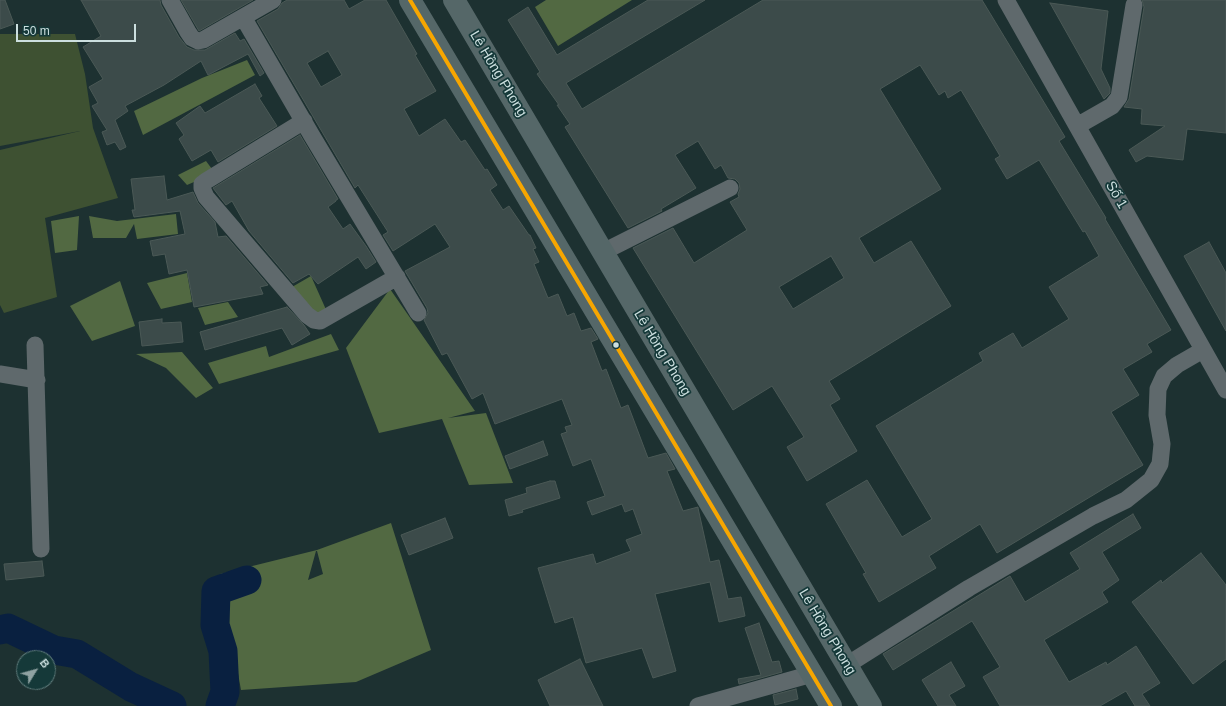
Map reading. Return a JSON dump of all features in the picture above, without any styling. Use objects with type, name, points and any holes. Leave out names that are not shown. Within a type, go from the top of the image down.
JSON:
[{"type":"highway","points":[[410,0],[831,706]]},
{"type":"highway","name":"Lê Hồng Phong","points":[[454,0],[871,706]]},
{"type":"street","points":[[170,0],[192,38],[198,41],[203,40],[274,0]]},
{"type":"street","name":"Số 1","points":[[1006,0],[1226,390]]},
{"type":"street","points":[[1077,126],[1112,106],[1119,97],[1134,5]]},
{"type":"street","points":[[243,17],[418,313]]},
{"type":"street","points":[[304,122],[206,180],[202,184],[206,197],[307,315],[314,320],[320,321],[397,278]]},
{"type":"street","points":[[603,252],[730,188]]},
{"type":"street","points":[[35,345],[41,549]]},
{"type":"street","points":[[847,665],[969,588],[1094,516],[1126,500],[1151,480],[1160,464],[1162,444],[1157,414],[1158,389],[1164,376],[1177,365],[1203,350]]},
{"type":"street","points":[[0,374],[36,380]]},
{"type":"street","points":[[698,706],[812,674]]},
{"type":"green space","points":[[546,0],[632,0],[558,46],[535,7]]},
{"type":"green space","points":[[0,34],[75,34],[85,74],[93,128],[118,198],[45,218],[57,297],[4,313],[0,305],[0,150],[80,131],[0,146]]},
{"type":"green space","points":[[247,60],[255,75],[143,135],[134,111],[202,78]]},
{"type":"green space","points":[[206,161],[215,173],[187,185],[178,175]]},
{"type":"green space","points":[[176,214],[178,234],[137,239],[134,224],[126,238],[93,238],[89,216],[117,221]]},
{"type":"green space","points":[[79,216],[77,250],[55,253],[51,221]]},
{"type":"green space","points":[[187,273],[192,302],[161,309],[147,283]]},
{"type":"green space","points":[[311,276],[328,314],[318,317],[292,287]]},
{"type":"green space","points":[[120,281],[135,326],[92,341],[70,306]]},
{"type":"green space","points":[[390,289],[475,411],[448,418],[486,413],[513,483],[469,485],[442,419],[379,433],[346,348]]},
{"type":"green space","points":[[228,302],[238,317],[205,325],[198,308]]},
{"type":"green space","points":[[331,334],[339,350],[219,384],[208,363],[266,346],[269,357]]},
{"type":"green space","points":[[182,352],[213,388],[196,398],[166,368],[136,354]]},
{"type":"green space","points":[[391,523],[431,650],[356,682],[241,690],[220,574],[317,550]],"holes":[[[316,551],[317,551],[323,574],[308,580]]]},
{"type":"building","points":[[0,0],[5,0],[14,24],[0,29]]},
{"type":"building","points":[[81,0],[160,0],[161,5],[179,37],[187,47],[194,50],[205,50],[235,33],[240,41],[244,39],[264,73],[260,76],[248,54],[208,75],[201,61],[164,85],[125,106],[128,111],[115,120],[126,147],[120,150],[115,142],[107,145],[102,132],[107,130],[92,106],[98,103],[89,87],[103,79],[83,47],[101,36]]},
{"type":"building","points":[[181,0],[253,0],[199,31]]},
{"type":"building","points":[[287,0],[344,0],[349,9],[365,0],[386,0],[436,91],[404,109],[419,136],[445,119],[461,142],[465,140],[485,170],[487,169],[497,185],[490,190],[503,210],[509,206],[530,235],[536,248],[533,249],[539,262],[534,264],[548,298],[558,294],[567,316],[574,313],[581,331],[591,328],[598,339],[591,342],[602,371],[606,369],[621,408],[628,405],[648,458],[666,453],[675,469],[667,471],[683,511],[698,507],[710,562],[719,560],[728,599],[741,597],[745,616],[719,622],[710,582],[655,594],[676,671],[653,678],[642,648],[586,663],[573,617],[555,623],[538,568],[593,554],[596,564],[631,551],[626,540],[642,534],[633,509],[625,512],[622,504],[592,515],[587,502],[605,496],[591,459],[573,466],[561,434],[567,432],[565,427],[572,425],[562,399],[495,424],[483,393],[472,399],[447,353],[442,355],[424,320],[428,313],[427,308],[405,271],[450,247],[435,224],[393,251],[383,235],[388,232],[358,185],[355,188],[257,21],[278,9],[282,3]],"holes":[[[328,51],[342,75],[321,87],[307,63]]]},
{"type":"building","points":[[648,0],[705,0],[566,83],[582,109],[763,0],[982,0],[1065,137],[1059,141],[1171,330],[1147,344],[1152,352],[1123,369],[1139,395],[1111,412],[1143,465],[997,553],[980,524],[929,556],[936,568],[879,602],[863,574],[866,573],[826,504],[867,480],[902,537],[932,519],[876,426],[983,361],[979,353],[1013,333],[1022,348],[1069,319],[1049,287],[1099,256],[1085,231],[1083,232],[1039,160],[1007,179],[995,159],[1000,156],[961,90],[948,98],[945,91],[939,95],[920,65],[880,89],[941,189],[859,238],[874,263],[911,241],[951,306],[829,381],[840,399],[830,405],[857,451],[807,481],[787,447],[804,437],[772,386],[733,410],[633,248],[673,228],[694,263],[747,230],[730,202],[739,197],[739,183],[735,179],[728,178],[721,165],[715,169],[698,141],[675,155],[696,188],[661,209],[662,211],[628,228],[565,127],[570,124],[557,105],[559,105],[537,74],[540,72],[508,20],[528,7],[557,55]],"holes":[[[831,256],[844,278],[793,309],[779,287]]]},
{"type":"building","points":[[1142,0],[1226,0],[1226,133],[1187,129],[1183,160],[1147,156],[1136,162],[1129,150],[1165,126],[1141,124],[1142,109],[1124,107],[1129,99],[1144,7]]},
{"type":"building","points":[[1050,3],[1108,11],[1101,69],[1110,88],[1110,93],[1104,99]]},
{"type":"building","points":[[255,84],[262,96],[259,98],[277,126],[218,162],[211,150],[192,161],[179,139],[184,135],[176,123],[200,106],[205,113]]},
{"type":"building","points":[[300,135],[338,199],[328,207],[343,229],[350,224],[376,262],[366,269],[358,257],[318,284],[309,274],[293,283],[249,231],[232,201],[226,205],[213,188]]},
{"type":"building","points":[[164,176],[167,200],[193,192],[198,203],[215,222],[218,237],[226,236],[268,285],[260,287],[263,294],[194,307],[187,270],[169,274],[165,254],[153,256],[150,241],[185,234],[180,211],[134,217],[132,210],[135,210],[131,179]]},
{"type":"building","points":[[1209,242],[1226,273],[1226,331],[1184,256]]},
{"type":"building","points":[[287,307],[304,325],[310,334],[292,345],[282,328],[205,350],[200,332]]},
{"type":"building","points":[[162,319],[162,323],[181,322],[183,342],[142,346],[139,322]]},
{"type":"building","points":[[543,441],[548,455],[510,469],[505,456]]},
{"type":"building","points":[[555,481],[560,498],[522,510],[523,512],[509,516],[505,500],[527,493],[526,488]]},
{"type":"building","points":[[1133,514],[1141,528],[1102,552],[1119,580],[1102,592],[1108,602],[1044,640],[1069,682],[1106,662],[1107,665],[1136,646],[1160,683],[1142,694],[1150,706],[1135,706],[1126,691],[1100,706],[1000,706],[983,677],[1000,667],[972,621],[893,670],[883,654],[1010,576],[1025,602],[1080,569],[1070,553]]},
{"type":"building","points":[[445,518],[453,538],[409,555],[401,535]]},
{"type":"building","points":[[1201,553],[1226,585],[1226,659],[1193,684],[1132,602],[1161,580],[1162,583]]},
{"type":"building","points":[[42,561],[44,576],[6,580],[4,564]]},
{"type":"building","points":[[759,623],[772,662],[779,661],[782,672],[739,684],[738,679],[761,675],[745,628]]},
{"type":"building","points":[[580,659],[603,706],[550,706],[538,680]]},
{"type":"building","points":[[951,662],[965,686],[949,695],[956,706],[938,706],[922,680]]},
{"type":"building","points":[[796,689],[798,699],[775,705],[773,695]]},
{"type":"waterway","points":[[220,706],[225,692],[223,651],[215,625],[216,591],[247,580]]},
{"type":"waterway","points":[[0,630],[8,628],[54,650],[77,654],[131,687],[172,706]]},
{"type":"transit line","points":[[410,0],[831,706]]}]
